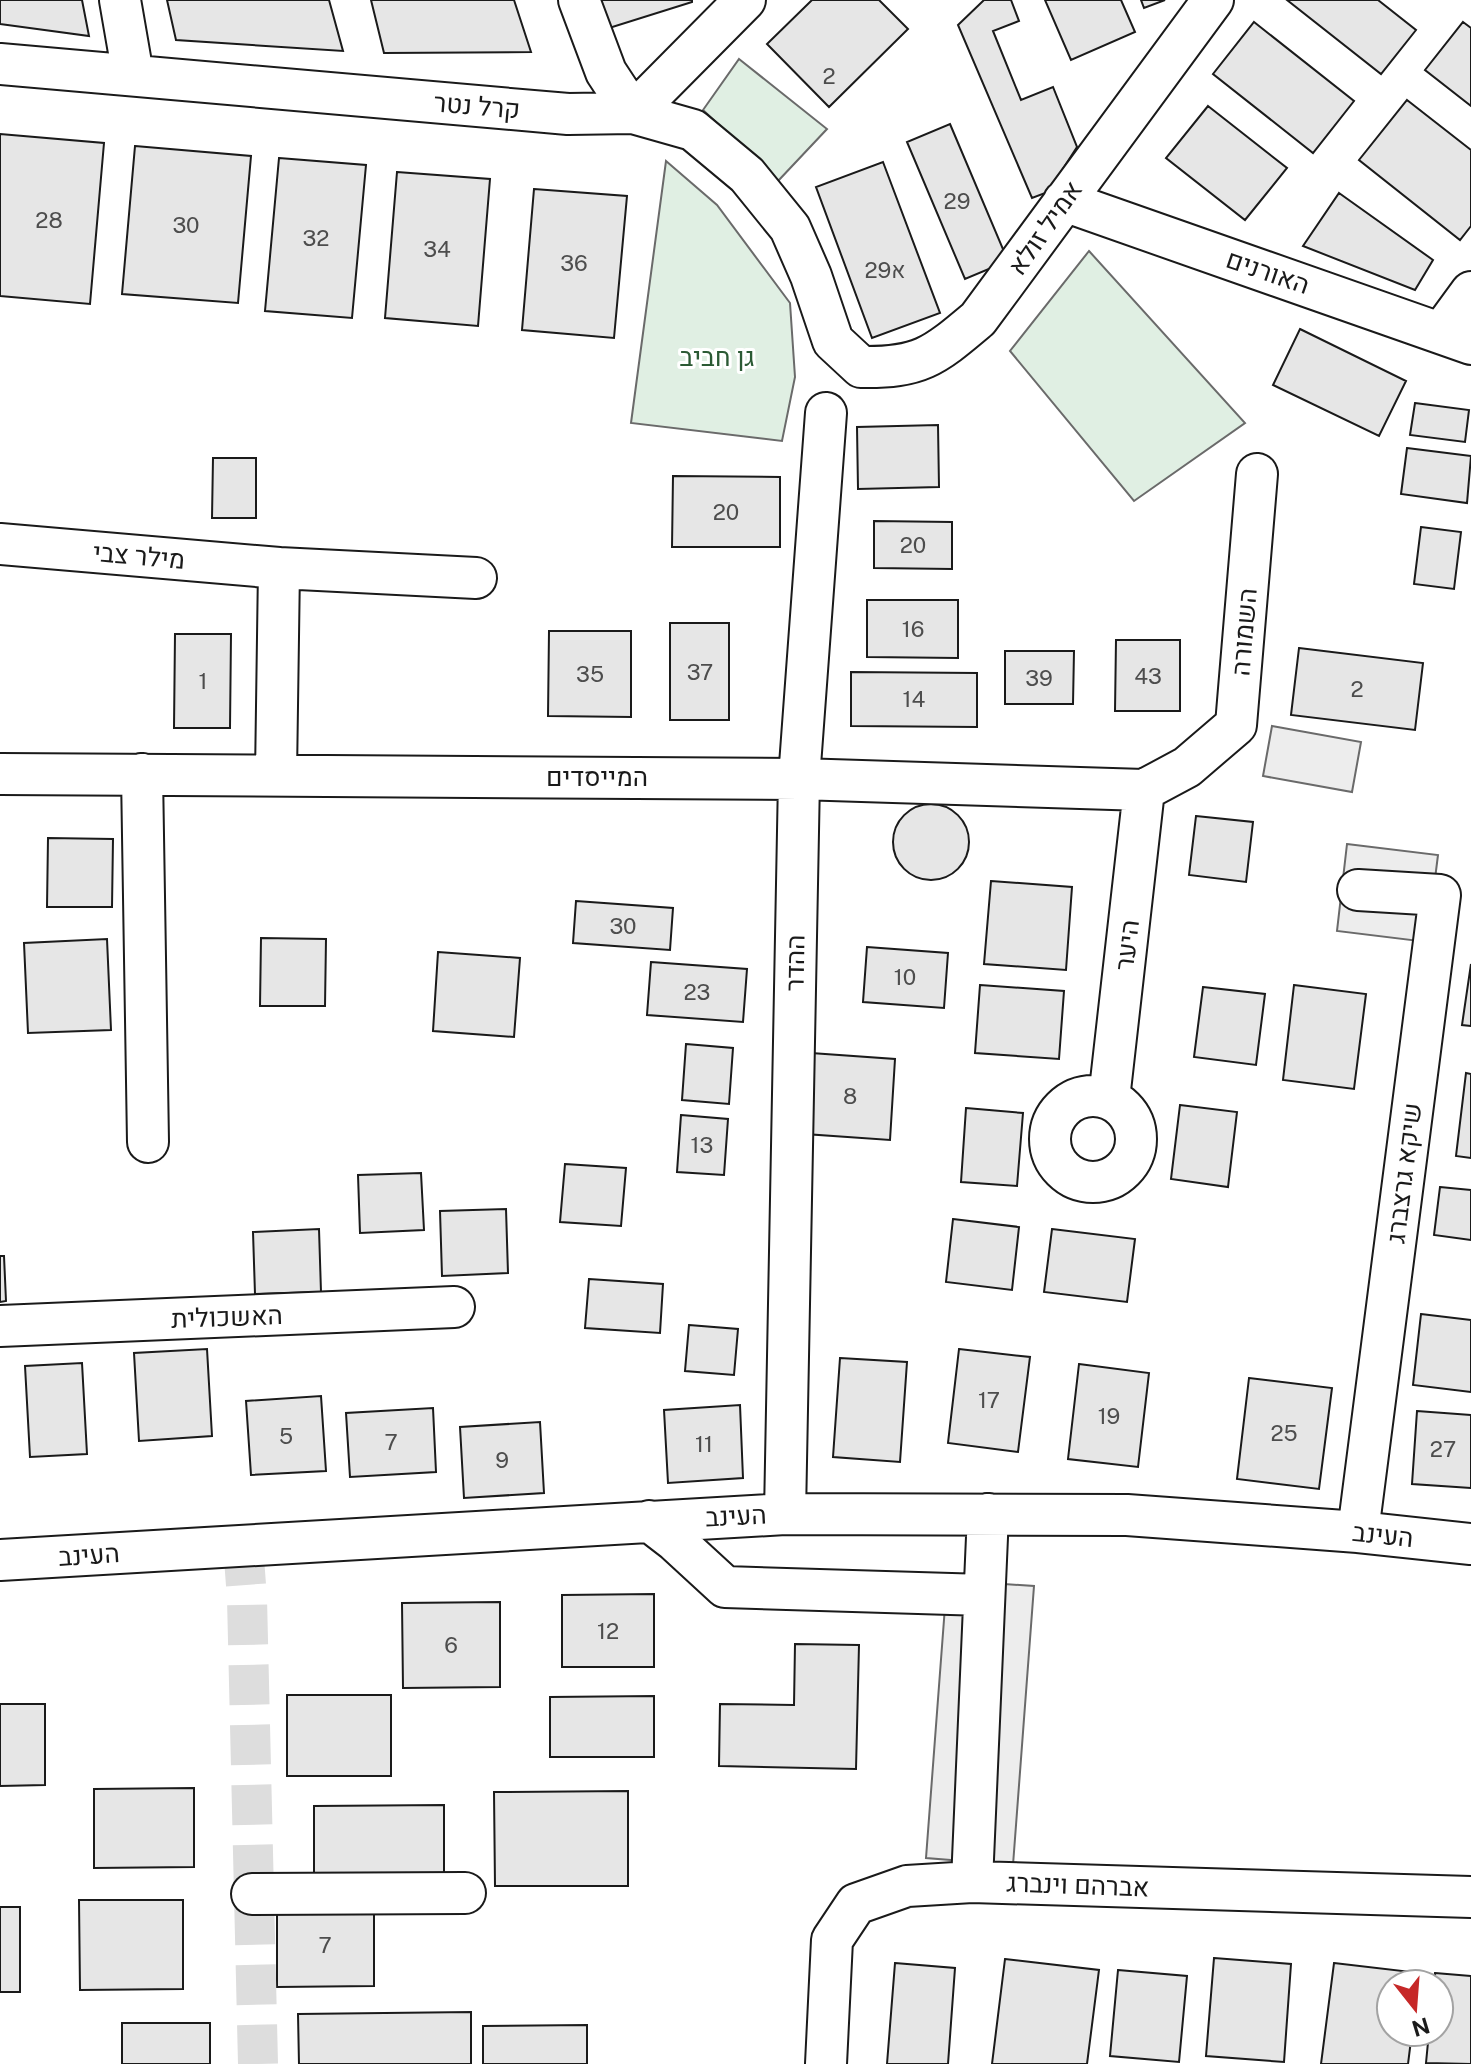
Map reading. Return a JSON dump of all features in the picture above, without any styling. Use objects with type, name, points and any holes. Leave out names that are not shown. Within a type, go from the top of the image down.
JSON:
[{"type":"street","points":[[120,0],[133,75]]},
{"type":"street","points":[[579,0],[606,72],[633,113],[745,0]]},
{"type":"street","name":"אמיל זולא","points":[[833,341],[861,367],[896,368],[936,354],[978,319],[1213,0]]},
{"type":"street","name":"קרל נטר","points":[[0,64],[568,114],[633,113],[693,130],[747,175],[790,228],[811,276],[833,341]]},
{"type":"street","name":"האורנים","points":[[1064,201],[1456,338]]},
{"type":"street","points":[[1456,338],[1471,292]]},
{"type":"street","name":"ההדר","points":[[785,1514],[799,779],[826,413]]},
{"type":"street","name":"השמורה","points":[[1187,767],[1236,725],[1257,474]]},
{"type":"street","name":"מילר צבי","points":[[0,544],[279,568],[476,578]]},
{"type":"street","points":[[276,775],[279,568]]},
{"type":"street","name":"המייסדים","points":[[0,774],[799,779],[1144,790],[1187,767]]},
{"type":"street","points":[[142,774],[148,1142]]},
{"type":"street","name":"היער","points":[[1109,1099],[1144,790]]},
{"type":"street","name":"שיקא גרצברג","points":[[1358,890],[1440,895],[1358,1532]]},
{"type":"street","name":"האשכולית","points":[[0,1326],[454,1307]]},
{"type":"street","name":"העינב","points":[[0,1560],[785,1514],[1127,1515],[1358,1532],[1471,1544]]},
{"type":"street","points":[[972,1882],[988,1514]]},
{"type":"street","points":[[649,1521],[725,1587],[984,1595]]},
{"type":"street","name":"אברהם וינברג","points":[[826,2064],[832,1940],[856,1904],[907,1886],[972,1882],[1471,1897]]},
{"type":"street","points":[[252,1894],[465,1893]]},
{"type":"green space","points":[[739,59],[827,129],[778,181],[703,110]]},
{"type":"green space","name":"גן חביב","points":[[666,161],[717,205],[790,303],[795,377],[782,441],[631,423]]},
{"type":"green space","points":[[1089,251],[1245,423],[1134,501],[1010,351]]},
{"type":"shaded area","points":[[1272,726],[1361,742],[1352,792],[1263,776]]},
{"type":"shaded area","points":[[1347,844],[1438,855],[1427,942],[1337,931]]},
{"type":"shaded area","points":[[947,1580],[1034,1586],[1013,1865],[926,1858]]},
{"type":"building","points":[[0,0],[82,0],[89,36],[0,24]]},
{"type":"building","points":[[167,0],[329,0],[343,51],[176,40]]},
{"type":"building","points":[[371,0],[514,0],[531,52],[384,53]]},
{"type":"building","points":[[597,0],[692,0],[692,2],[606,29]]},
{"type":"building","points":[[812,0],[879,0],[908,29],[829,107],[767,44]]},
{"type":"building","points":[[984,0],[1011,0],[1019,21],[993,31],[1021,100],[1053,87],[1077,147],[1048,192],[1032,198],[958,25]]},
{"type":"building","points":[[1045,0],[1121,0],[1135,32],[1071,60]]},
{"type":"building","points":[[1141,0],[1165,0],[1144,8]]},
{"type":"building","points":[[1287,0],[1378,0],[1416,30],[1381,74]]},
{"type":"building","points":[[1254,22],[1354,101],[1313,153],[1213,74]]},
{"type":"building","points":[[1463,22],[1471,28],[1471,106],[1425,70]]},
{"type":"building","points":[[1407,100],[1471,150],[1471,226],[1460,240],[1359,160]]},
{"type":"building","points":[[1208,106],[1287,168],[1245,220],[1166,158]]},
{"type":"building","points":[[950,124],[1008,261],[965,279],[907,142]]},
{"type":"building","points":[[0,134],[104,143],[90,304],[0,296]]},
{"type":"building","points":[[135,146],[251,156],[238,303],[122,294]]},
{"type":"building","points":[[279,158],[366,165],[352,318],[265,311]]},
{"type":"building","points":[[883,162],[940,313],[872,338],[816,187]]},
{"type":"building","points":[[397,172],[490,179],[478,326],[385,318]]},
{"type":"building","points":[[534,189],[627,196],[614,338],[522,330]]},
{"type":"building","points":[[1339,193],[1433,260],[1415,290],[1303,246]]},
{"type":"building","points":[[1300,329],[1406,381],[1379,436],[1273,385]]},
{"type":"building","points":[[1415,403],[1469,410],[1465,442],[1410,435]]},
{"type":"building","points":[[938,425],[939,487],[858,489],[857,427]]},
{"type":"building","points":[[1407,448],[1471,456],[1467,503],[1401,494]]},
{"type":"building","points":[[213,458],[256,458],[256,518],[212,518]]},
{"type":"building","points":[[673,476],[780,477],[780,547],[672,547]]},
{"type":"building","points":[[874,521],[952,522],[952,569],[874,568]]},
{"type":"building","points":[[1421,527],[1461,532],[1454,589],[1414,584]]},
{"type":"building","points":[[867,600],[958,600],[958,658],[867,657]]},
{"type":"building","points":[[670,623],[729,623],[729,720],[670,720]]},
{"type":"building","points":[[549,631],[631,631],[631,717],[548,716]]},
{"type":"building","points":[[175,634],[231,634],[230,728],[174,728]]},
{"type":"building","points":[[1116,640],[1180,640],[1180,711],[1115,711]]},
{"type":"building","points":[[1299,648],[1423,663],[1415,730],[1291,715]]},
{"type":"building","points":[[1005,651],[1074,651],[1073,704],[1005,704]]},
{"type":"building","points":[[851,672],[977,673],[977,727],[851,726]]},
{"type":"building","points":[[931,804],[946,807],[958,815],[966,827],[969,842],[966,857],[958,869],[946,877],[931,880],[916,877],[904,869],[896,857],[893,842],[896,827],[904,815],[916,807]]},
{"type":"building","points":[[1196,816],[1253,822],[1246,882],[1189,875]]},
{"type":"building","points":[[48,838],[113,839],[112,907],[47,907]]},
{"type":"building","points":[[991,881],[1072,887],[1066,970],[984,964]]},
{"type":"building","points":[[576,901],[673,908],[670,950],[573,943]]},
{"type":"building","points":[[261,938],[326,939],[325,1006],[260,1006]]},
{"type":"building","points":[[107,939],[111,1030],[28,1033],[24,943]]},
{"type":"building","points":[[867,947],[948,953],[944,1008],[863,1002]]},
{"type":"building","points":[[438,952],[520,958],[514,1037],[433,1031]]},
{"type":"building","points":[[651,962],[747,969],[743,1022],[647,1015]]},
{"type":"building","points":[[1471,964],[1471,1026],[1462,1025]]},
{"type":"building","points":[[980,985],[1064,991],[1059,1059],[975,1053]]},
{"type":"building","points":[[1294,985],[1366,994],[1354,1089],[1283,1080]]},
{"type":"building","points":[[1203,987],[1265,994],[1256,1065],[1194,1057]]},
{"type":"building","points":[[686,1044],[733,1048],[729,1104],[682,1100]]},
{"type":"building","points":[[811,1053],[895,1059],[890,1140],[805,1134]]},
{"type":"building","points":[[1466,1073],[1471,1074],[1471,1158],[1456,1156]]},
{"type":"building","points":[[1180,1105],[1237,1112],[1228,1187],[1171,1179]]},
{"type":"building","points":[[966,1108],[1023,1113],[1017,1186],[961,1182]]},
{"type":"building","points":[[681,1115],[728,1119],[724,1175],[677,1172]]},
{"type":"building","points":[[565,1164],[626,1168],[621,1226],[560,1222]]},
{"type":"building","points":[[421,1173],[424,1230],[360,1233],[358,1175]]},
{"type":"building","points":[[1440,1187],[1471,1190],[1471,1240],[1434,1235]]},
{"type":"building","points":[[506,1209],[508,1273],[442,1276],[440,1211]]},
{"type":"building","points":[[953,1219],[1019,1227],[1012,1290],[946,1282]]},
{"type":"building","points":[[319,1229],[321,1292],[255,1294],[253,1232]]},
{"type":"building","points":[[1052,1229],[1135,1239],[1127,1302],[1044,1292]]},
{"type":"building","points":[[0,1256],[4,1256],[6,1301],[0,1302]]},
{"type":"building","points":[[589,1279],[663,1284],[660,1333],[585,1328]]},
{"type":"building","points":[[1421,1314],[1471,1320],[1471,1392],[1413,1385]]},
{"type":"building","points":[[689,1325],[738,1329],[734,1375],[685,1371]]},
{"type":"building","points":[[207,1349],[212,1436],[139,1441],[134,1353]]},
{"type":"building","points":[[959,1349],[1030,1357],[1018,1452],[948,1443]]},
{"type":"building","points":[[840,1358],[907,1362],[900,1462],[833,1457]]},
{"type":"building","points":[[82,1363],[87,1454],[30,1457],[25,1366]]},
{"type":"building","points":[[1079,1364],[1149,1373],[1138,1467],[1068,1459]]},
{"type":"building","points":[[1249,1378],[1332,1388],[1319,1489],[1237,1479]]},
{"type":"building","points":[[321,1396],[326,1471],[251,1475],[246,1401]]},
{"type":"building","points":[[740,1405],[743,1478],[668,1483],[664,1410]]},
{"type":"building","points":[[433,1408],[436,1472],[350,1477],[346,1413]]},
{"type":"building","points":[[1417,1411],[1471,1415],[1471,1488],[1412,1484]]},
{"type":"building","points":[[540,1422],[544,1493],[464,1498],[460,1427]]},
{"type":"building","points":[[654,1594],[654,1667],[562,1667],[562,1595]]},
{"type":"building","points":[[500,1602],[500,1687],[403,1688],[402,1603]]},
{"type":"building","points":[[795,1644],[859,1645],[856,1769],[719,1766],[720,1704],[794,1705]]},
{"type":"building","points":[[287,1695],[391,1695],[391,1776],[287,1776]]},
{"type":"building","points":[[654,1696],[654,1757],[550,1757],[550,1697]]},
{"type":"building","points":[[0,1704],[45,1704],[45,1785],[0,1786]]},
{"type":"building","points":[[194,1788],[194,1867],[94,1868],[94,1789]]},
{"type":"building","points":[[628,1791],[628,1886],[495,1886],[494,1792]]},
{"type":"building","points":[[444,1805],[444,1877],[314,1878],[314,1806]]},
{"type":"building","points":[[79,1900],[183,1900],[183,1989],[80,1990]]},
{"type":"building","points":[[374,1902],[374,1986],[277,1987],[277,1903]]},
{"type":"building","points":[[0,1907],[20,1907],[20,1992],[0,1992]]},
{"type":"building","points":[[1214,1958],[1291,1964],[1284,2062],[1206,2056]]},
{"type":"building","points":[[1005,1959],[1099,1970],[1087,2064],[992,2064]]},
{"type":"building","points":[[895,1963],[955,1968],[948,2064],[887,2064]]},
{"type":"building","points":[[1334,1963],[1377,1968],[1375,2048],[1410,2048],[1408,2064],[1321,2064]]},
{"type":"building","points":[[1118,1970],[1187,1976],[1179,2062],[1110,2056]]},
{"type":"building","points":[[1455,1975],[1471,1976],[1471,2064],[1426,2063],[1427,2048],[1455,2048]]},
{"type":"building","points":[[471,2012],[471,2064],[299,2064],[298,2014]]},
{"type":"building","points":[[122,2023],[210,2023],[210,2064],[122,2064]]},
{"type":"building","points":[[587,2025],[587,2064],[483,2064],[483,2026]]},
{"type":"tunnel","points":[[243,1545],[247,1598],[258,2064]]}]
